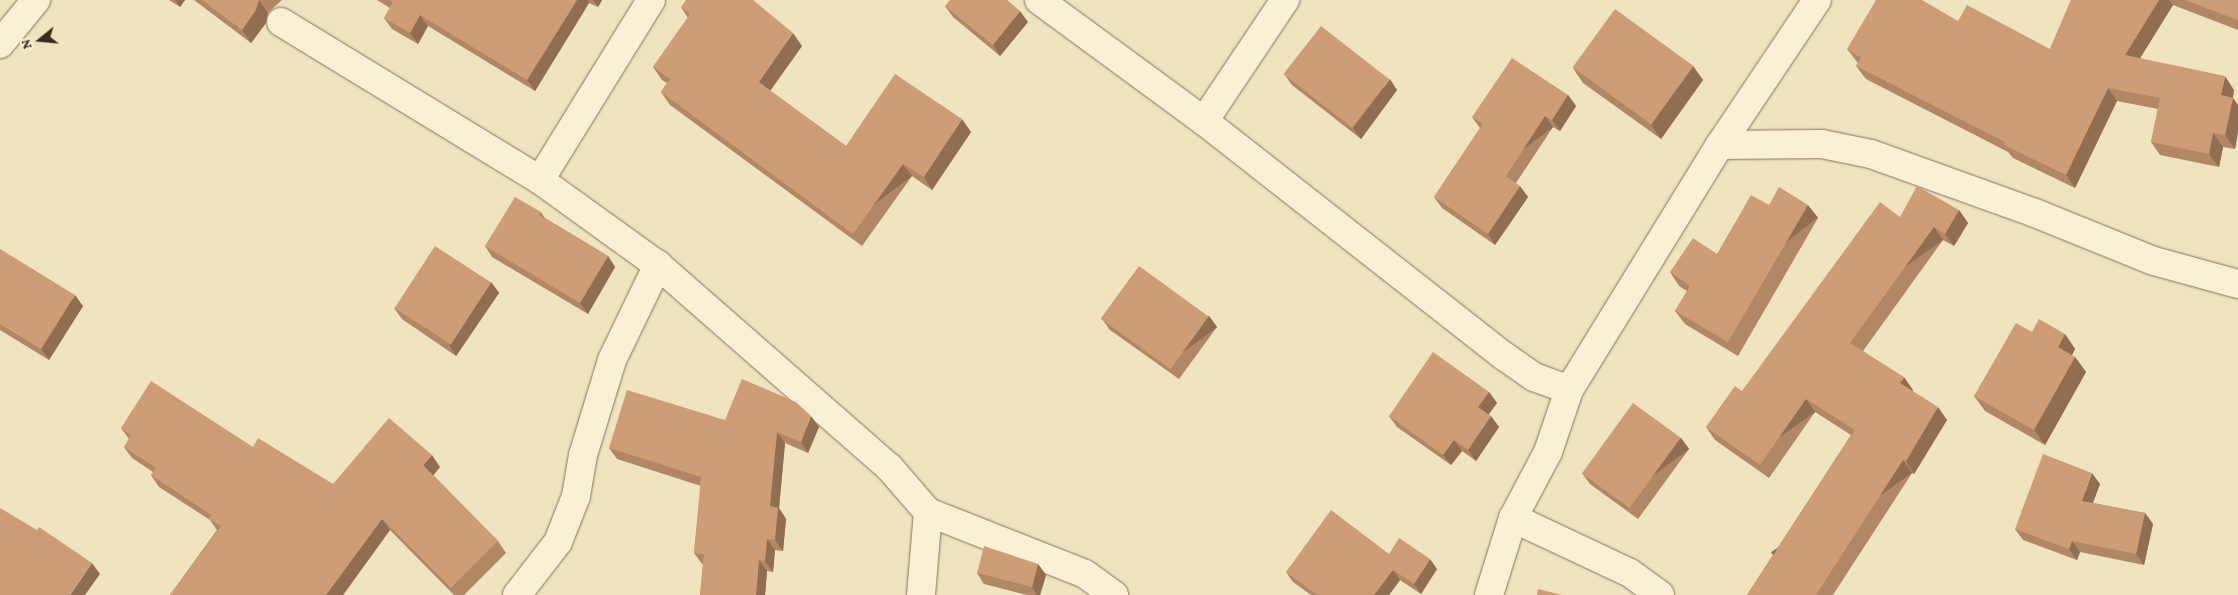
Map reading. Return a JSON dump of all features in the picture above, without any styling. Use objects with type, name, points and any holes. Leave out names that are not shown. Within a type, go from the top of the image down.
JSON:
[{"type":"street","points":[[0,44],[36,0]]},
{"type":"street","points":[[540,180],[651,0]]},
{"type":"street","points":[[1039,0],[1204,121],[1504,356],[1534,377],[1569,390]]},
{"type":"street","points":[[1204,121],[1285,0]]},
{"type":"street","points":[[1489,595],[1513,518],[1548,452],[1569,390],[1720,146],[1817,0]]},
{"type":"street","points":[[281,22],[540,180],[658,265],[889,467],[928,512],[1085,574],[1114,595]]},
{"type":"street","points":[[1720,146],[1822,144],[1871,154],[2035,213],[2154,261],[2238,284]]},
{"type":"street","points":[[516,595],[558,542],[576,496],[583,455],[612,360],[658,265]]},
{"type":"street","points":[[922,595],[928,512]]},
{"type":"street","points":[[1513,518],[1630,573],[1660,595]]},
{"type":"building","points":[[202,0],[259,0],[256,10],[242,30]]},
{"type":"building","points":[[389,0],[577,0],[527,80],[420,15],[410,33],[384,18],[393,2]]},
{"type":"building","points":[[686,0],[753,0],[793,33],[759,82],[846,146],[895,74],[962,119],[924,177],[903,164],[853,234],[661,92],[670,79],[653,67],[690,14],[681,7]]},
{"type":"building","points":[[950,0],[1007,0],[1020,11],[993,45],[945,6]]},
{"type":"building","points":[[1876,0],[1922,0],[1958,21],[1967,5],[2050,49],[2071,0],[2159,0],[2125,55],[2225,76],[2221,95],[2233,98],[2225,135],[2213,133],[2209,154],[2151,142],[2160,98],[2108,88],[2066,175],[2004,145],[2005,142],[1856,66],[1861,58],[1847,49]]},
{"type":"building","points":[[2185,0],[2238,0],[2238,20]]},
{"type":"building","points":[[1615,9],[1693,66],[1651,124],[1573,67]]},
{"type":"building","points":[[1321,26],[1390,80],[1352,128],[1283,74]]},
{"type":"building","points":[[1512,58],[1568,95],[1552,120],[1545,116],[1506,176],[1520,186],[1488,234],[1434,197],[1483,124],[1472,117]]},
{"type":"building","points":[[1917,186],[1959,210],[1945,234],[1934,227],[1850,343],[1904,377],[1900,383],[1938,407],[1906,461],[1903,460],[1816,595],[1747,595],[1855,430],[1806,399],[1760,465],[1706,427],[1735,386],[1742,391],[1880,202],[1900,217]]},
{"type":"building","points":[[1779,187],[1808,205],[1728,342],[1675,311],[1690,286],[1670,272],[1693,238],[1717,254],[1751,195],[1769,205]]},
{"type":"building","points":[[515,197],[541,212],[539,215],[608,256],[580,303],[485,246]]},
{"type":"building","points":[[435,246],[491,282],[451,345],[395,308]]},
{"type":"building","points":[[0,249],[75,295],[41,349],[0,324]]},
{"type":"building","points":[[1139,266],[1209,317],[1170,369],[1101,319]]},
{"type":"building","points":[[2039,319],[2065,334],[2058,347],[2075,357],[2034,430],[1974,396],[2016,323],[2032,332]]},
{"type":"building","points":[[1433,352],[1489,392],[1478,407],[1491,416],[1468,450],[1454,440],[1443,455],[1389,416]]},
{"type":"building","points":[[742,379],[796,402],[811,416],[801,442],[777,432],[770,506],[778,508],[775,540],[767,539],[765,561],[759,560],[756,595],[700,595],[704,554],[694,553],[701,477],[609,448],[627,390],[725,420]]},
{"type":"building","points":[[151,381],[253,447],[258,438],[333,484],[389,418],[432,455],[423,465],[498,541],[451,588],[382,519],[326,595],[170,595],[221,526],[209,519],[211,515],[151,475],[156,468],[124,447],[131,435],[121,428]]},
{"type":"building","points":[[1633,403],[1681,438],[1630,508],[1582,473]]},
{"type":"building","points":[[2043,454],[2092,473],[2082,501],[2145,513],[2136,554],[2072,541],[2069,549],[2015,529]]},
{"type":"building","points":[[0,508],[37,530],[39,527],[92,563],[70,595],[0,595]]},
{"type":"building","points":[[1331,510],[1389,554],[1399,538],[1430,559],[1414,584],[1393,570],[1374,595],[1317,595],[1286,572]]},
{"type":"building","points":[[984,546],[1038,564],[1032,587],[977,573]]},
{"type":"building","points":[[1538,589],[1562,595],[1537,595]]}]
